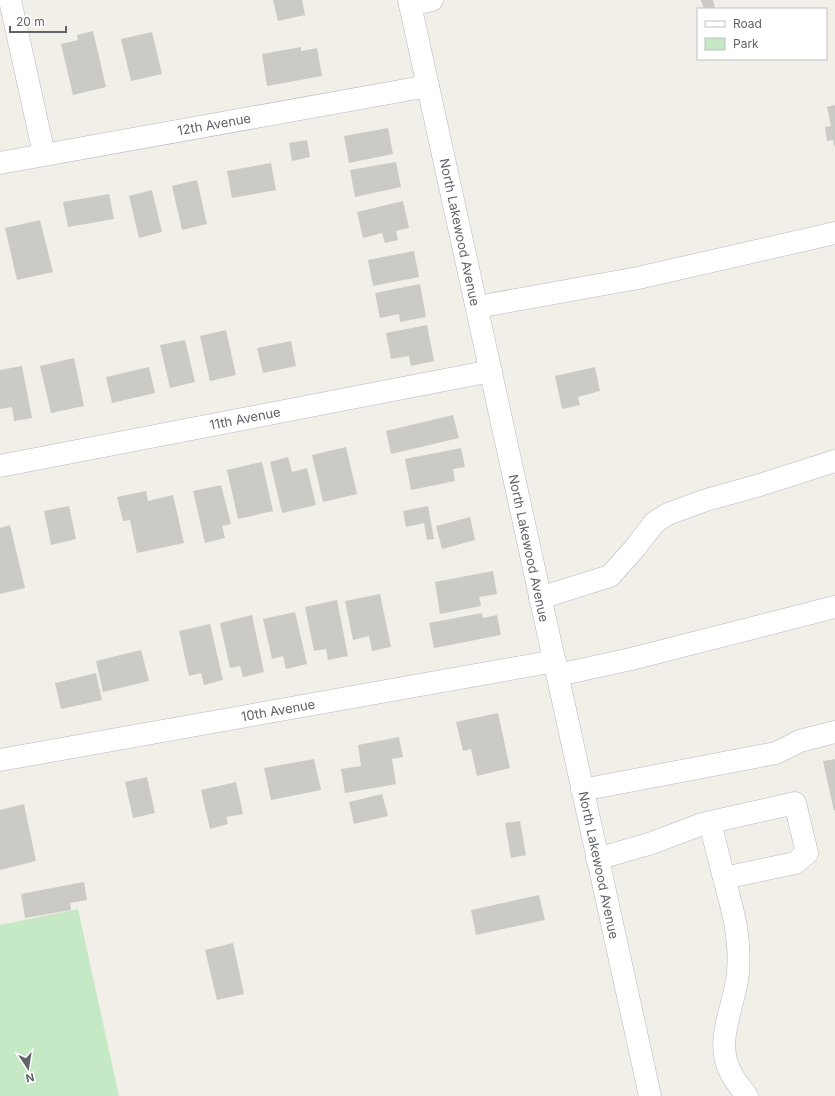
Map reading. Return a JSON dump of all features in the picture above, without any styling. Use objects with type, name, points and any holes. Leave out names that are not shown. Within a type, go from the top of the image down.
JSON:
[{"type":"street","points":[[10,0],[44,154]]},
{"type":"street","points":[[410,2],[432,0]]},
{"type":"street","name":"North Lakewood Avenue","points":[[410,2],[650,1096]]},
{"type":"street","name":"12th Avenue","points":[[0,163],[428,86]]},
{"type":"street","points":[[477,307],[638,278],[835,233]]},
{"type":"street","name":"11th Avenue","points":[[0,466],[491,371]]},
{"type":"street","points":[[540,598],[610,576],[635,548],[655,522],[668,514],[706,500],[835,461]]},
{"type":"street","name":"10th Avenue","points":[[0,760],[557,668],[631,659],[835,607]]},
{"type":"street","points":[[582,790],[776,753],[800,741],[835,732]]},
{"type":"street","points":[[597,859],[652,843],[710,823],[795,803],[807,853],[795,863],[724,878]]},
{"type":"street","points":[[710,823],[738,931],[738,973],[727,1023],[724,1053],[729,1070],[747,1096]]},
{"type":"green space","points":[[78,909],[119,1096],[0,1096],[0,925]]},
{"type":"building","points":[[273,0],[302,0],[305,15],[278,21]]},
{"type":"building","points":[[701,0],[713,0],[715,8],[704,8]]},
{"type":"building","points":[[93,31],[106,87],[73,95],[61,44],[78,40],[77,35]]},
{"type":"building","points":[[152,32],[162,74],[131,81],[121,39]]},
{"type":"building","points":[[301,47],[301,51],[317,48],[322,76],[267,86],[262,54]]},
{"type":"building","points":[[835,105],[834,146],[833,140],[827,141],[825,127],[831,126],[827,107]]},
{"type":"building","points":[[388,128],[393,154],[349,163],[344,136]]},
{"type":"building","points":[[307,140],[310,157],[292,161],[289,143]]},
{"type":"building","points":[[396,162],[401,187],[355,197],[350,170]]},
{"type":"building","points":[[271,163],[276,190],[232,198],[227,171]]},
{"type":"building","points":[[197,180],[207,224],[182,230],[172,186]]},
{"type":"building","points":[[152,190],[162,232],[139,238],[129,196]]},
{"type":"building","points":[[109,194],[114,219],[68,227],[63,202]]},
{"type":"building","points":[[403,201],[409,228],[396,231],[398,240],[385,243],[382,233],[363,238],[357,212]]},
{"type":"building","points":[[40,220],[53,272],[17,280],[5,228]]},
{"type":"building","points":[[414,251],[419,277],[373,286],[368,260]]},
{"type":"building","points":[[420,284],[426,317],[400,322],[399,314],[380,318],[375,293]]},
{"type":"building","points":[[427,325],[434,361],[411,366],[409,356],[391,359],[386,333]]},
{"type":"building","points":[[226,330],[236,375],[210,381],[200,336]]},
{"type":"building","points":[[185,340],[195,382],[170,388],[160,345]]},
{"type":"building","points":[[291,341],[296,366],[263,373],[257,348]]},
{"type":"building","points":[[74,358],[84,406],[51,413],[40,366]]},
{"type":"building","points":[[22,366],[32,418],[14,421],[12,407],[0,409],[0,370]]},
{"type":"building","points":[[149,367],[155,393],[112,403],[106,377]]},
{"type":"building","points":[[595,367],[600,391],[578,397],[580,405],[562,409],[555,376]]},
{"type":"building","points":[[453,415],[459,438],[391,454],[386,431]]},
{"type":"building","points":[[346,447],[357,494],[323,502],[312,455]]},
{"type":"building","points":[[461,448],[465,467],[453,469],[455,481],[411,490],[405,459]]},
{"type":"building","points":[[288,457],[292,472],[307,468],[316,505],[282,513],[270,462]]},
{"type":"building","points":[[262,462],[273,511],[238,519],[227,470]]},
{"type":"building","points":[[221,485],[231,524],[222,526],[225,538],[205,543],[193,491]]},
{"type":"building","points":[[146,491],[148,501],[173,495],[184,543],[137,553],[130,520],[123,521],[117,497]]},
{"type":"building","points":[[69,506],[76,539],[51,545],[44,511]]},
{"type":"building","points":[[428,506],[434,539],[427,540],[424,523],[406,527],[403,511]]},
{"type":"building","points":[[470,517],[475,540],[442,549],[436,526]]},
{"type":"building","points":[[10,525],[25,588],[0,594],[0,528]]},
{"type":"building","points":[[493,571],[497,594],[479,597],[481,606],[440,614],[435,582]]},
{"type":"building","points":[[380,594],[391,647],[372,651],[369,636],[353,640],[345,601]]},
{"type":"building","points":[[337,600],[348,656],[328,660],[326,649],[314,651],[305,607]]},
{"type":"building","points":[[295,612],[307,664],[286,669],[283,656],[272,659],[263,619]]},
{"type":"building","points":[[482,613],[483,618],[497,615],[501,635],[434,648],[429,623]]},
{"type":"building","points":[[252,615],[264,672],[243,677],[240,666],[230,668],[220,623]]},
{"type":"building","points":[[210,624],[223,680],[204,685],[201,673],[189,676],[179,631]]},
{"type":"building","points":[[141,650],[149,681],[103,692],[96,661]]},
{"type":"building","points":[[96,673],[102,700],[61,709],[55,683]]},
{"type":"building","points":[[498,713],[510,768],[477,776],[471,749],[463,751],[456,722]]},
{"type":"building","points":[[399,737],[403,757],[392,759],[396,784],[345,793],[341,769],[361,766],[358,745]]},
{"type":"building","points":[[314,759],[321,790],[271,800],[264,768]]},
{"type":"building","points":[[835,759],[835,810],[834,811],[823,761]]},
{"type":"building","points":[[147,777],[155,813],[133,818],[125,782]]},
{"type":"building","points":[[236,782],[243,814],[226,817],[228,824],[210,829],[201,790]]},
{"type":"building","points":[[382,794],[388,816],[354,824],[349,802]]},
{"type":"building","points":[[24,804],[36,861],[0,870],[0,810]]},
{"type":"building","points":[[520,821],[526,855],[511,858],[505,823]]},
{"type":"building","points":[[84,882],[87,900],[70,903],[71,910],[25,918],[21,894]]},
{"type":"building","points":[[539,895],[545,920],[476,935],[471,910]]},
{"type":"building","points":[[233,943],[244,994],[217,1000],[205,950]]}]
